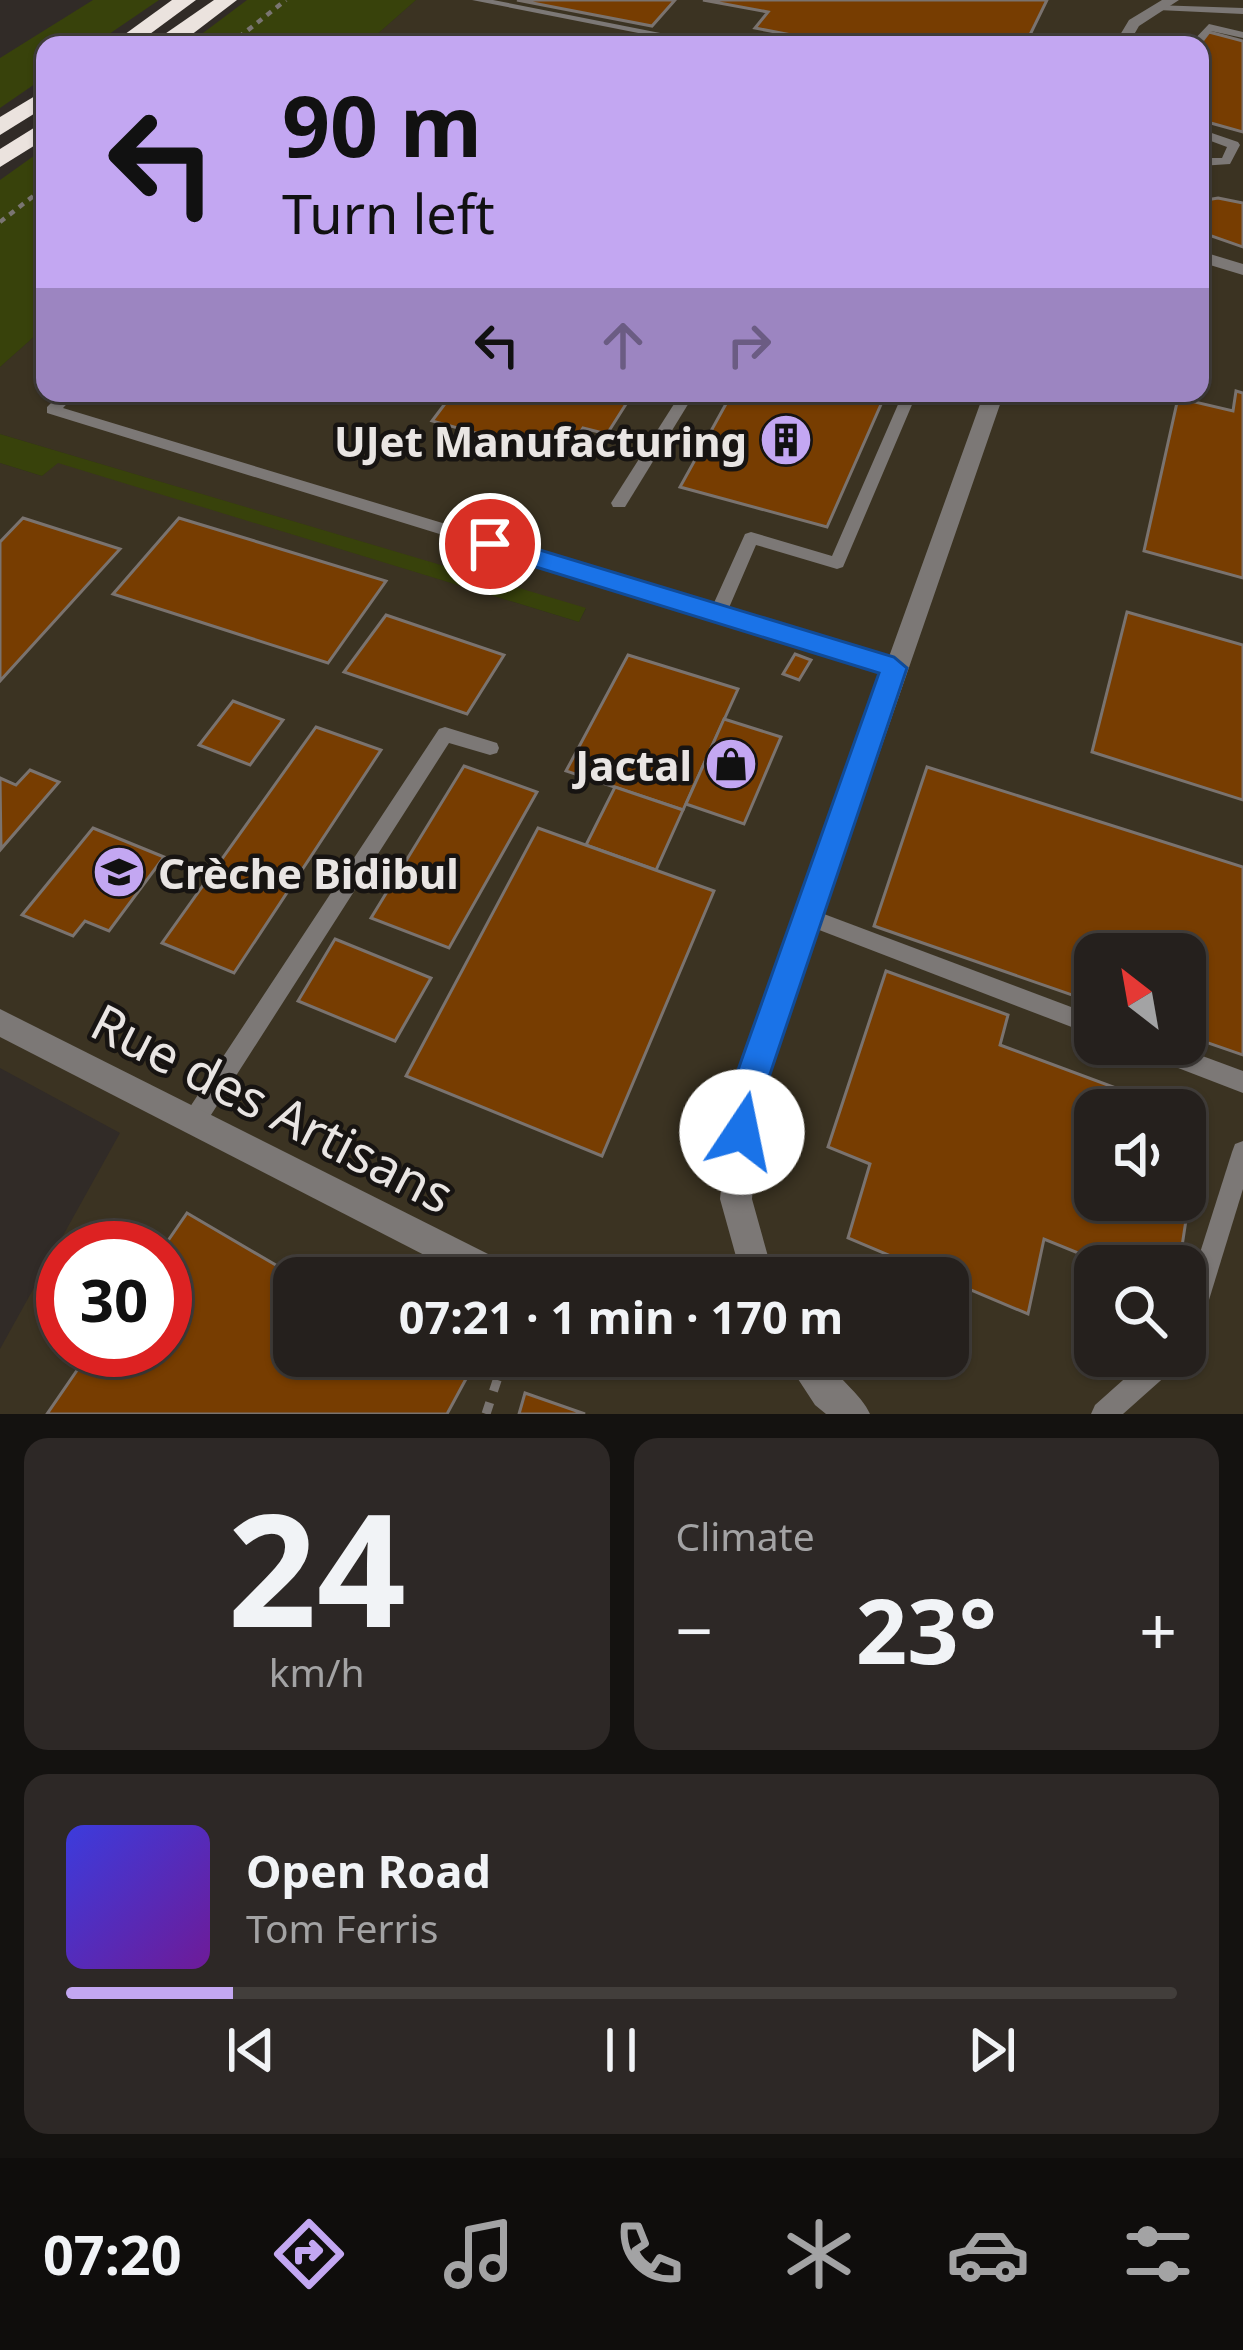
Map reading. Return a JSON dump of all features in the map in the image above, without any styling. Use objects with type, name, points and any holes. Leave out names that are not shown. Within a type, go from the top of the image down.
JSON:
[{"type":"highway","points":[[134,36],[186,0]]},
{"type":"highway","points":[[176,36],[226,0]]},
{"type":"highway","points":[[0,128],[36,103]]},
{"type":"highway","points":[[0,160],[36,134]]},
{"type":"street","points":[[1126,36],[1134,23],[1165,3]]},
{"type":"street","points":[[1209,259],[1243,270]]},
{"type":"street","points":[[752,1257],[736,1199],[745,1098],[991,402]]},
{"type":"street","name":"Rue des Artisans","points":[[0,1022],[462,1257]]},
{"type":"street","points":[[815,1377],[853,1414]]},
{"type":"lane","points":[[477,0],[668,36]]},
{"type":"lane","points":[[1165,3],[1243,11]]},
{"type":"lane","points":[[1202,36],[1209,27],[1243,34]]},
{"type":"lane","points":[[1209,136],[1234,146],[1226,161],[1209,162]]},
{"type":"lane","points":[[60,402],[52,410],[894,668]]},
{"type":"lane","points":[[619,503],[682,402]]},
{"type":"lane","points":[[718,614],[751,538],[837,563],[906,402]]},
{"type":"lane","points":[[194,1120],[446,734],[490,748]]},
{"type":"lane","points":[[808,917],[1074,1018]]},
{"type":"lane","points":[[1198,1065],[1243,1082]]},
{"type":"lane","points":[[1206,1271],[1243,1152]]},
{"type":"lane","points":[[1104,1414],[1145,1377]]},
{"type":"path","points":[[240,36],[286,0]]},
{"type":"path","points":[[0,222],[36,194]]},
{"type":"path","points":[[486,1414],[499,1377]]},
{"type":"shaded area","points":[[416,0],[1243,0],[1243,1414],[0,1414],[0,1349],[36,1284],[36,1377],[192,1377],[192,1221],[71,1221],[120,1133],[0,1068],[0,463],[42,476],[58,462],[579,622],[586,609],[0,434],[0,367],[36,335],[36,402],[1209,402],[1209,36],[375,36]]},
{"type":"green space","points":[[93,0],[159,0],[106,36],[36,36],[36,83],[0,108],[0,58]]},
{"type":"green space","points":[[247,0],[416,0],[375,36],[199,36]]},
{"type":"green space","points":[[36,154],[36,335],[0,367],[0,180]]},
{"type":"green space","points":[[0,434],[586,608],[579,622],[58,463],[42,476],[0,463]]},
{"type":"building","points":[[517,0],[675,0],[652,26]]},
{"type":"building","points":[[703,0],[1047,0],[1029,36],[796,36],[755,28],[768,12]]},
{"type":"building","points":[[1209,32],[1243,41],[1243,132],[1209,123]]},
{"type":"building","points":[[1209,200],[1243,203],[1243,247],[1209,235]]},
{"type":"building","points":[[1236,391],[1243,393],[1243,578],[1144,551],[1177,402],[1233,411]]},
{"type":"building","points":[[446,402],[627,402],[607,434],[583,428],[564,457],[432,421]]},
{"type":"building","name":"UJet Manufacturing","points":[[727,402],[882,402],[827,527],[680,487]]},
{"type":"building","points":[[23,518],[120,549],[0,681],[0,542]]},
{"type":"building","points":[[179,518],[386,581],[328,663],[113,594]]},
{"type":"building","points":[[1127,612],[1243,645],[1243,800],[1092,752]]},
{"type":"building","points":[[386,615],[504,655],[467,714],[344,672]]},
{"type":"building","points":[[795,654],[811,660],[799,680],[783,674]]},
{"type":"building","points":[[628,655],[738,689],[683,810],[566,771]]},
{"type":"building","points":[[233,701],[283,720],[250,765],[199,745]]},
{"type":"building","points":[[724,719],[781,737],[744,824],[686,804]]},
{"type":"building","points":[[316,727],[381,750],[234,973],[162,943]]},
{"type":"building","points":[[464,766],[537,792],[449,948],[371,918]]},
{"type":"building","points":[[927,767],[1243,867],[1243,1055],[1206,1042],[1206,933],[1074,933],[1074,996],[874,926]]},
{"type":"building","points":[[30,770],[59,782],[1,849],[0,778],[16,785]]},
{"type":"building","points":[[615,787],[683,810],[656,870],[586,845]]},
{"type":"building","name":"Crèche Bidibul","points":[[93,828],[164,857],[109,931],[85,921],[73,936],[22,915]]},
{"type":"building","points":[[538,828],[714,891],[602,1156],[406,1076]]},
{"type":"building","points":[[335,939],[431,978],[395,1041],[298,1001]]},
{"type":"building","points":[[886,971],[1008,1015],[1000,1045],[1119,1089],[1074,1089],[1074,1221],[1186,1221],[1182,1245],[1074,1245],[1074,1251],[1044,1239],[1028,1314],[969,1289],[969,1257],[893,1257],[848,1238],[870,1164],[828,1147]]},
{"type":"building","points":[[187,1213],[273,1263],[273,1377],[467,1377],[447,1414],[47,1414],[72,1377],[192,1377],[192,1221],[182,1221]]},
{"type":"building","points":[[525,1393],[585,1414],[519,1414]]},
{"type":"place","name":"UJet Manufacturing","points":[[786,440]]},
{"type":"place","name":"Jactal","points":[[731,764]]},
{"type":"place","name":"Crèche Bidibul","points":[[119,872]]},
{"type":"route","points":[[490,544],[894,668],[745,1098],[742,1132]]}]
